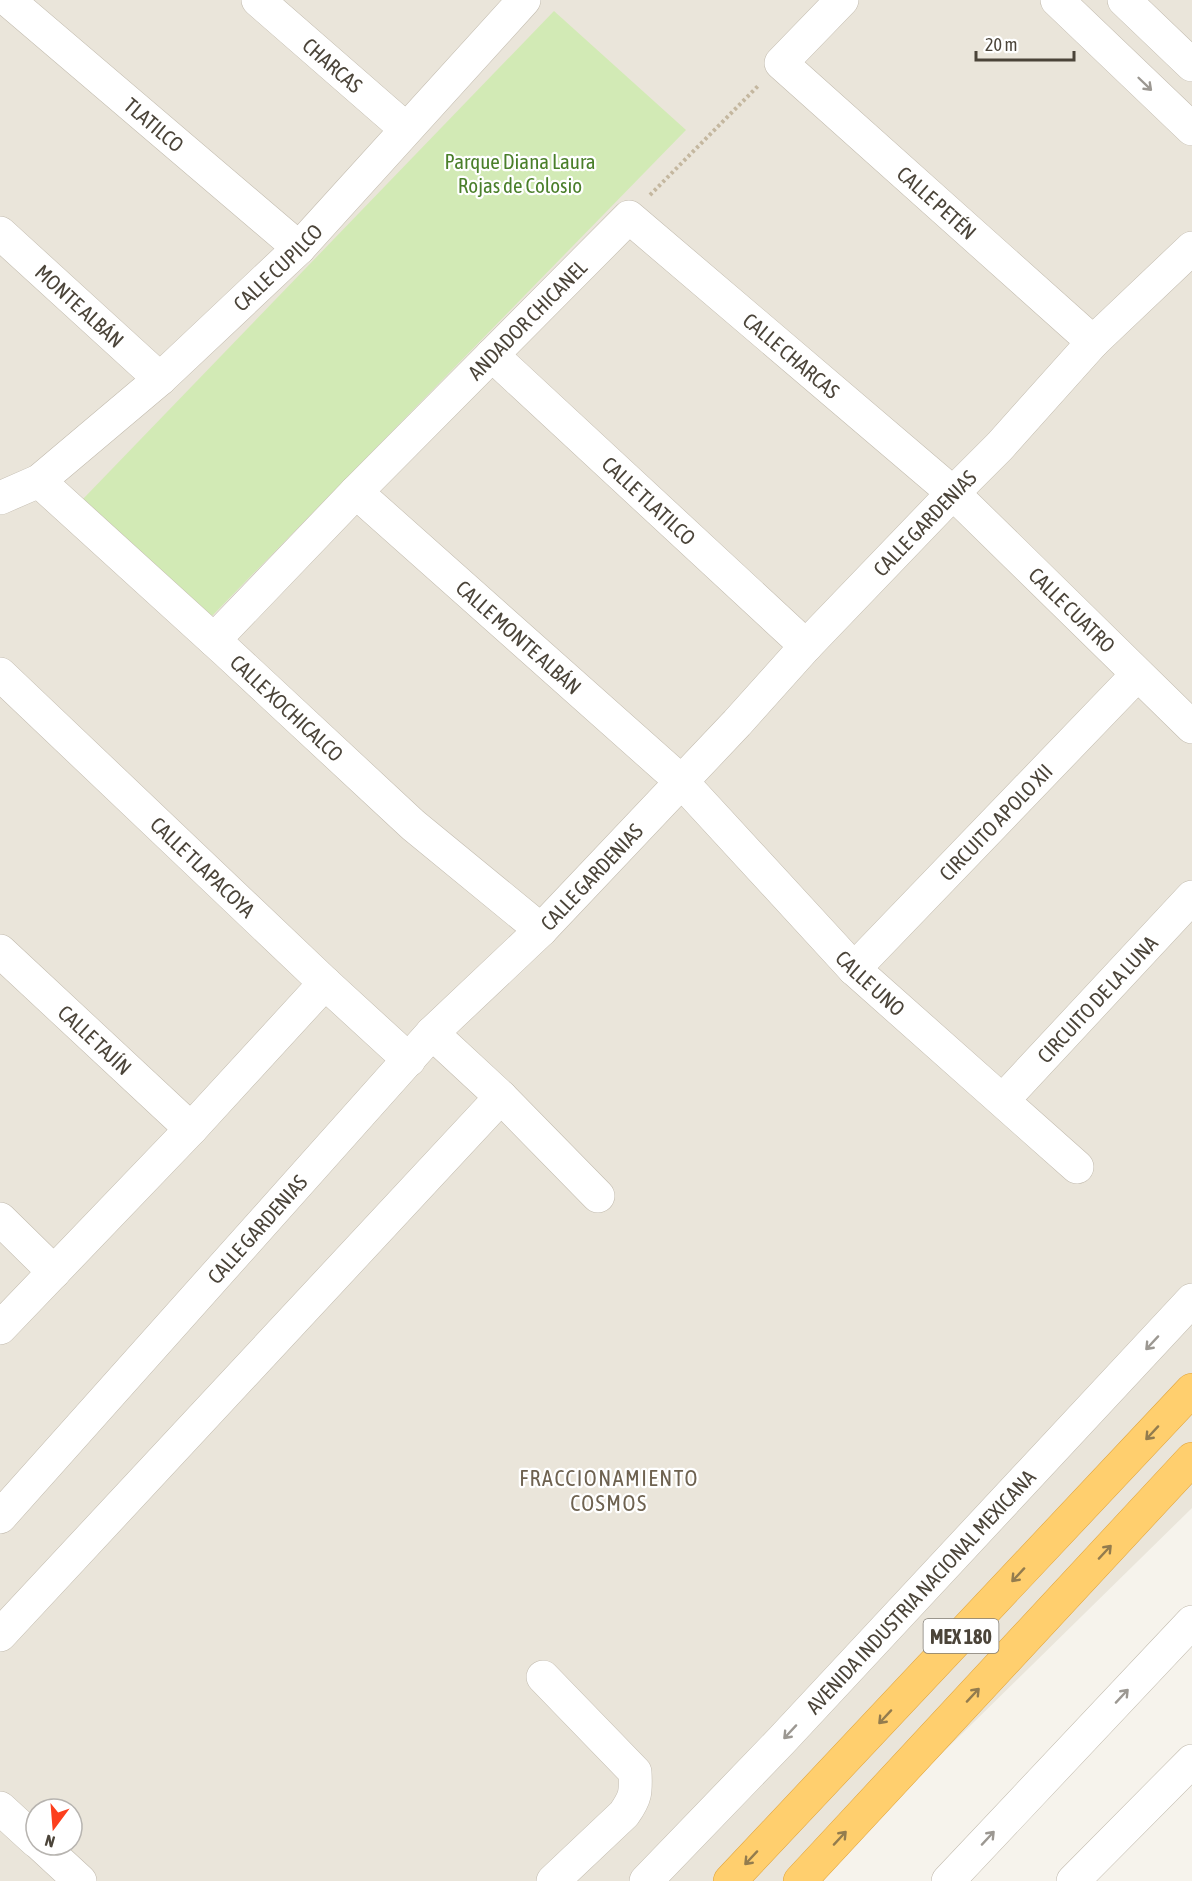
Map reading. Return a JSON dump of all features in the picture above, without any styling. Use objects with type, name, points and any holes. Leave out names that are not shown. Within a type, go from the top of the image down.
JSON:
[{"type":"highway","name":"MEX 180","points":[[730,1881],[1192,1390]]},
{"type":"highway","name":"MEX 180","points":[[800,1881],[1192,1459]]},
{"type":"street","name":"TLATILCO","points":[[8,0],[299,248]]},
{"type":"street","name":"CHARCAS","points":[[258,0],[406,129]]},
{"type":"street","name":"CALLE CUPILCO","points":[[0,498],[39,481],[159,380],[299,248],[524,0]]},
{"type":"street","points":[[781,63],[842,0]]},
{"type":"street","points":[[1057,0],[1192,129]]},
{"type":"street","points":[[1124,0],[1192,65]]},
{"type":"street","name":"CALLE PETÉN","points":[[781,63],[1093,342]]},
{"type":"street","name":"ANDADOR CHICANEL","points":[[214,640],[356,492],[629,217]]},
{"type":"street","name":"CALLE CHARCAS","points":[[629,217],[953,493]]},
{"type":"street","name":"MONTE ALBÁN","points":[[0,233],[159,380]]},
{"type":"street","name":"CALLE GARDENIAS","points":[[0,1517],[432,1033],[541,930],[682,782],[806,646],[1000,447],[1093,342],[1192,248]]},
{"type":"street","name":"CALLE TLATILCO","points":[[492,355],[806,646]]},
{"type":"street","name":"CALLE XOCHICALCO","points":[[39,481],[413,825],[541,930]]},
{"type":"street","name":"CALLE MONTE ALBÁN","points":[[356,492],[682,782]]},
{"type":"street","name":"CALLE CUATRO","points":[[953,493],[1192,727]]},
{"type":"street","name":"CALLE TLAPACOYA","points":[[0,674],[409,1060]]},
{"type":"street","name":"CIRCUITO APOLO XII","points":[[854,969],[1137,675]]},
{"type":"street","name":"CALLE UNO","points":[[682,782],[854,969],[1077,1167]]},
{"type":"street","name":"CIRCUITO DE LA LUNA","points":[[1003,1100],[1192,897]]},
{"type":"street","name":"CALLE TAJÍN","points":[[0,951],[191,1129]]},
{"type":"street","points":[[0,1328],[191,1129],[326,983]]},
{"type":"street","points":[[432,1033],[501,1097],[598,1196]]},
{"type":"street","points":[[0,1635],[501,1097]]},
{"type":"street","points":[[0,1219],[54,1272]]},
{"type":"street","name":"AVENIDA INDUSTRIA NACIONAL MEXICANA","points":[[646,1881],[781,1741],[1192,1300]]},
{"type":"street","points":[[948,1881],[1192,1622]]},
{"type":"street","points":[[543,1677],[635,1772],[636,1780],[634,1801],[624,1814],[553,1881]]},
{"type":"street","points":[[1073,1881],[1192,1761]]},
{"type":"street","points":[[0,1808],[24,1830]]},
{"type":"street","points":[[54,1857],[80,1881]]},
{"type":"path","points":[[629,217],[781,63]]},
{"type":"shaded area","points":[[0,0],[1192,0],[1192,1508],[812,1881],[0,1881]]},
{"type":"green space","name":"Parque Diana Laura Rojas de Colosio","points":[[554,11],[686,130],[211,617],[83,499]]},
{"type":"district","name":"FRACCIONAMIENTO COSMOS","points":[[609,1490]]}]
